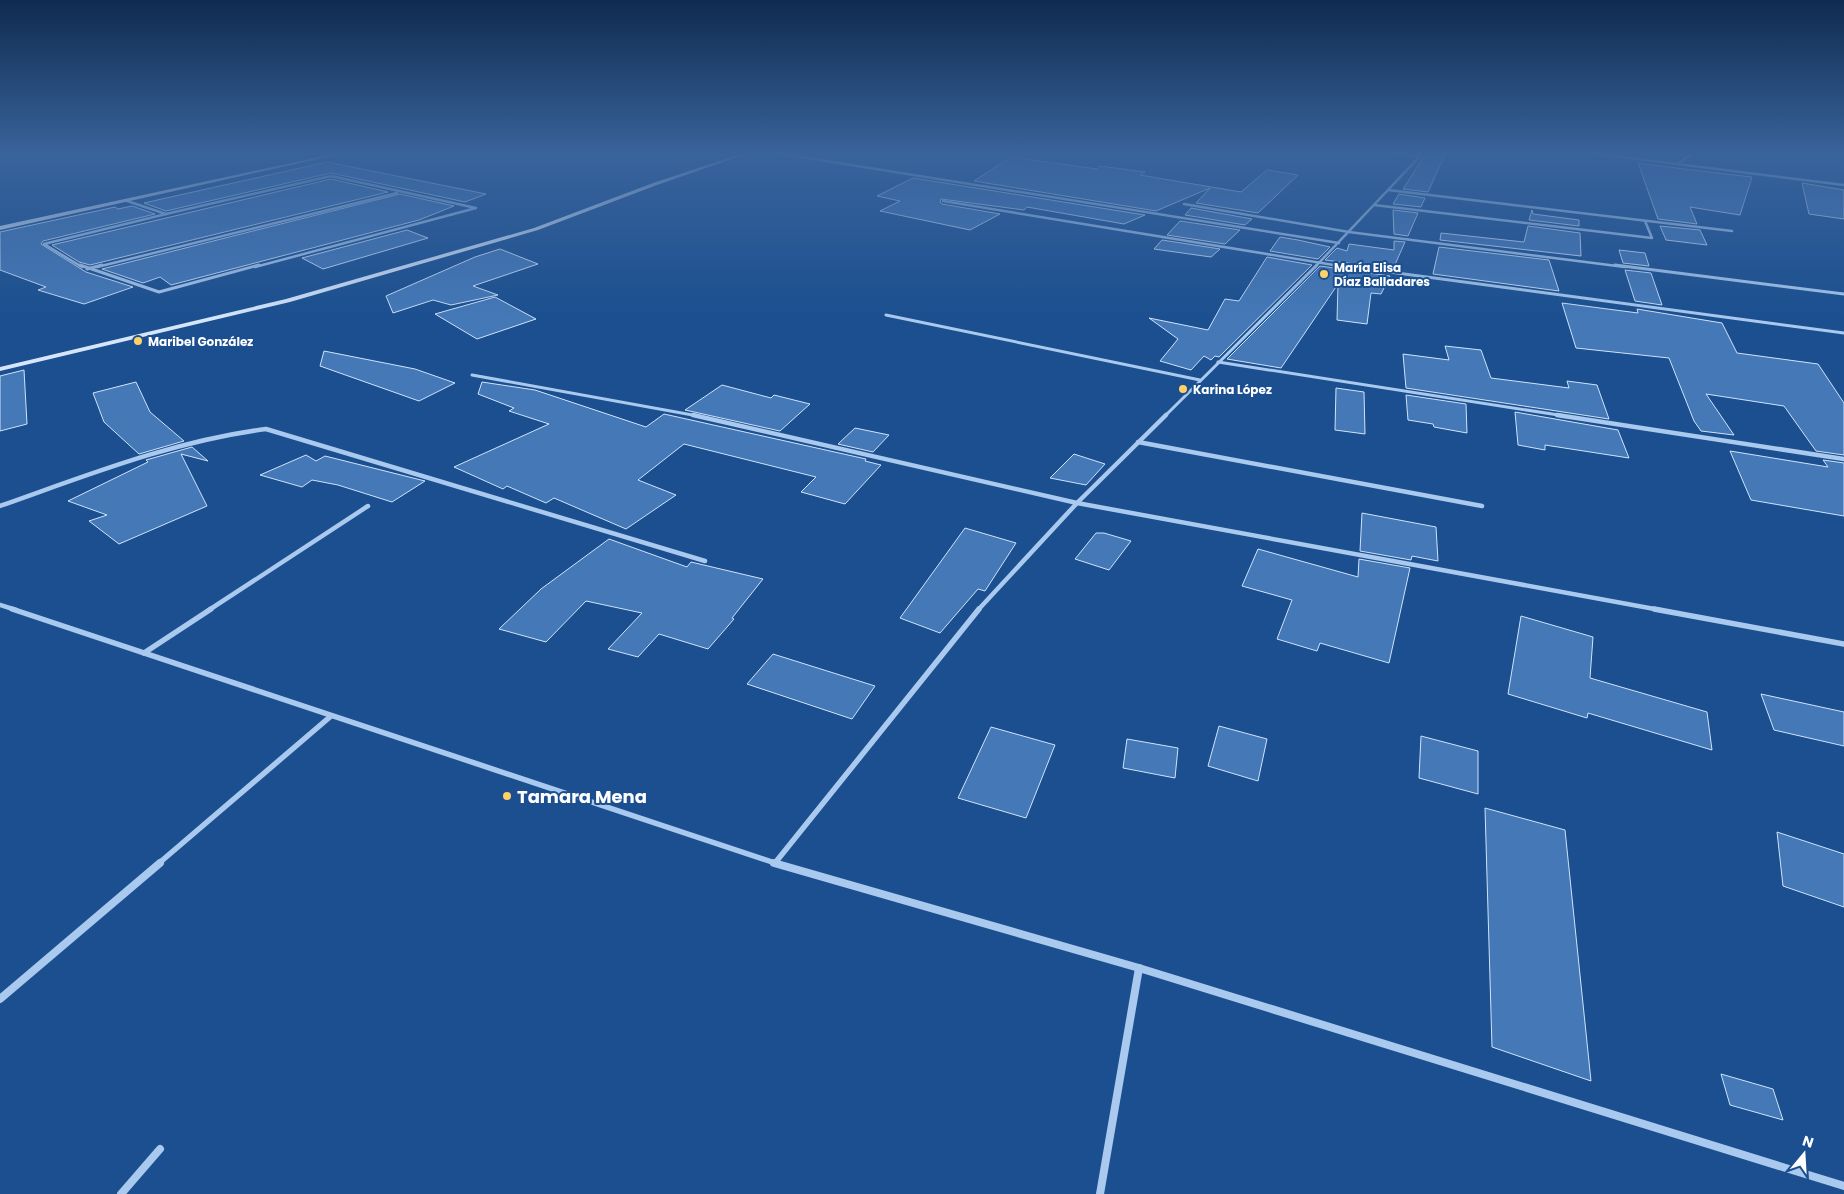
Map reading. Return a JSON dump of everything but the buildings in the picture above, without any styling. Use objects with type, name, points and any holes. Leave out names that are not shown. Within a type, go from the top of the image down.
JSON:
[{"type":"street","points":[[0,228],[95,208]]},
{"type":"street","points":[[147,208],[166,214]]},
{"type":"street","points":[[193,208],[52,240],[44,244],[86,269],[159,292],[475,208]]},
{"type":"street","points":[[86,269],[336,208]]},
{"type":"street","points":[[0,369],[288,302],[536,229],[592,208]]},
{"type":"street","points":[[984,208],[1319,263],[1844,333]]},
{"type":"street","points":[[1122,208],[1338,242]]},
{"type":"street","points":[[1206,208],[1349,232],[1844,294]]},
{"type":"street","points":[[775,863],[978,610],[1077,503],[1319,263],[1371,208]]},
{"type":"street","points":[[1397,208],[1652,238],[1645,220]]},
{"type":"street","points":[[1540,208],[1732,231]]},
{"type":"street","points":[[886,315],[1200,380]]},
{"type":"street","points":[[1218,362],[1844,459]]},
{"type":"street","points":[[472,375],[669,410],[1077,503],[1844,644]]},
{"type":"street","points":[[0,506],[196,439],[231,432],[266,429],[705,561]]},
{"type":"street","points":[[1138,442],[1482,506]]},
{"type":"street","points":[[144,653],[368,506]]},
{"type":"street","points":[[0,605],[775,863],[1139,968],[1844,1186]]},
{"type":"street","points":[[0,999],[331,716]]},
{"type":"street","points":[[1100,1194],[1139,968]]},
{"type":"street","points":[[121,1194],[160,1150]]},
{"type":"place","name":"María Elisa Díaz Balladares","points":[[1324,274]]},
{"type":"place","name":"Maribel González","points":[[138,341]]},
{"type":"place","name":"Karina López","points":[[1183,389]]},
{"type":"place","name":"Tamara Mena","points":[[507,796]]}]
